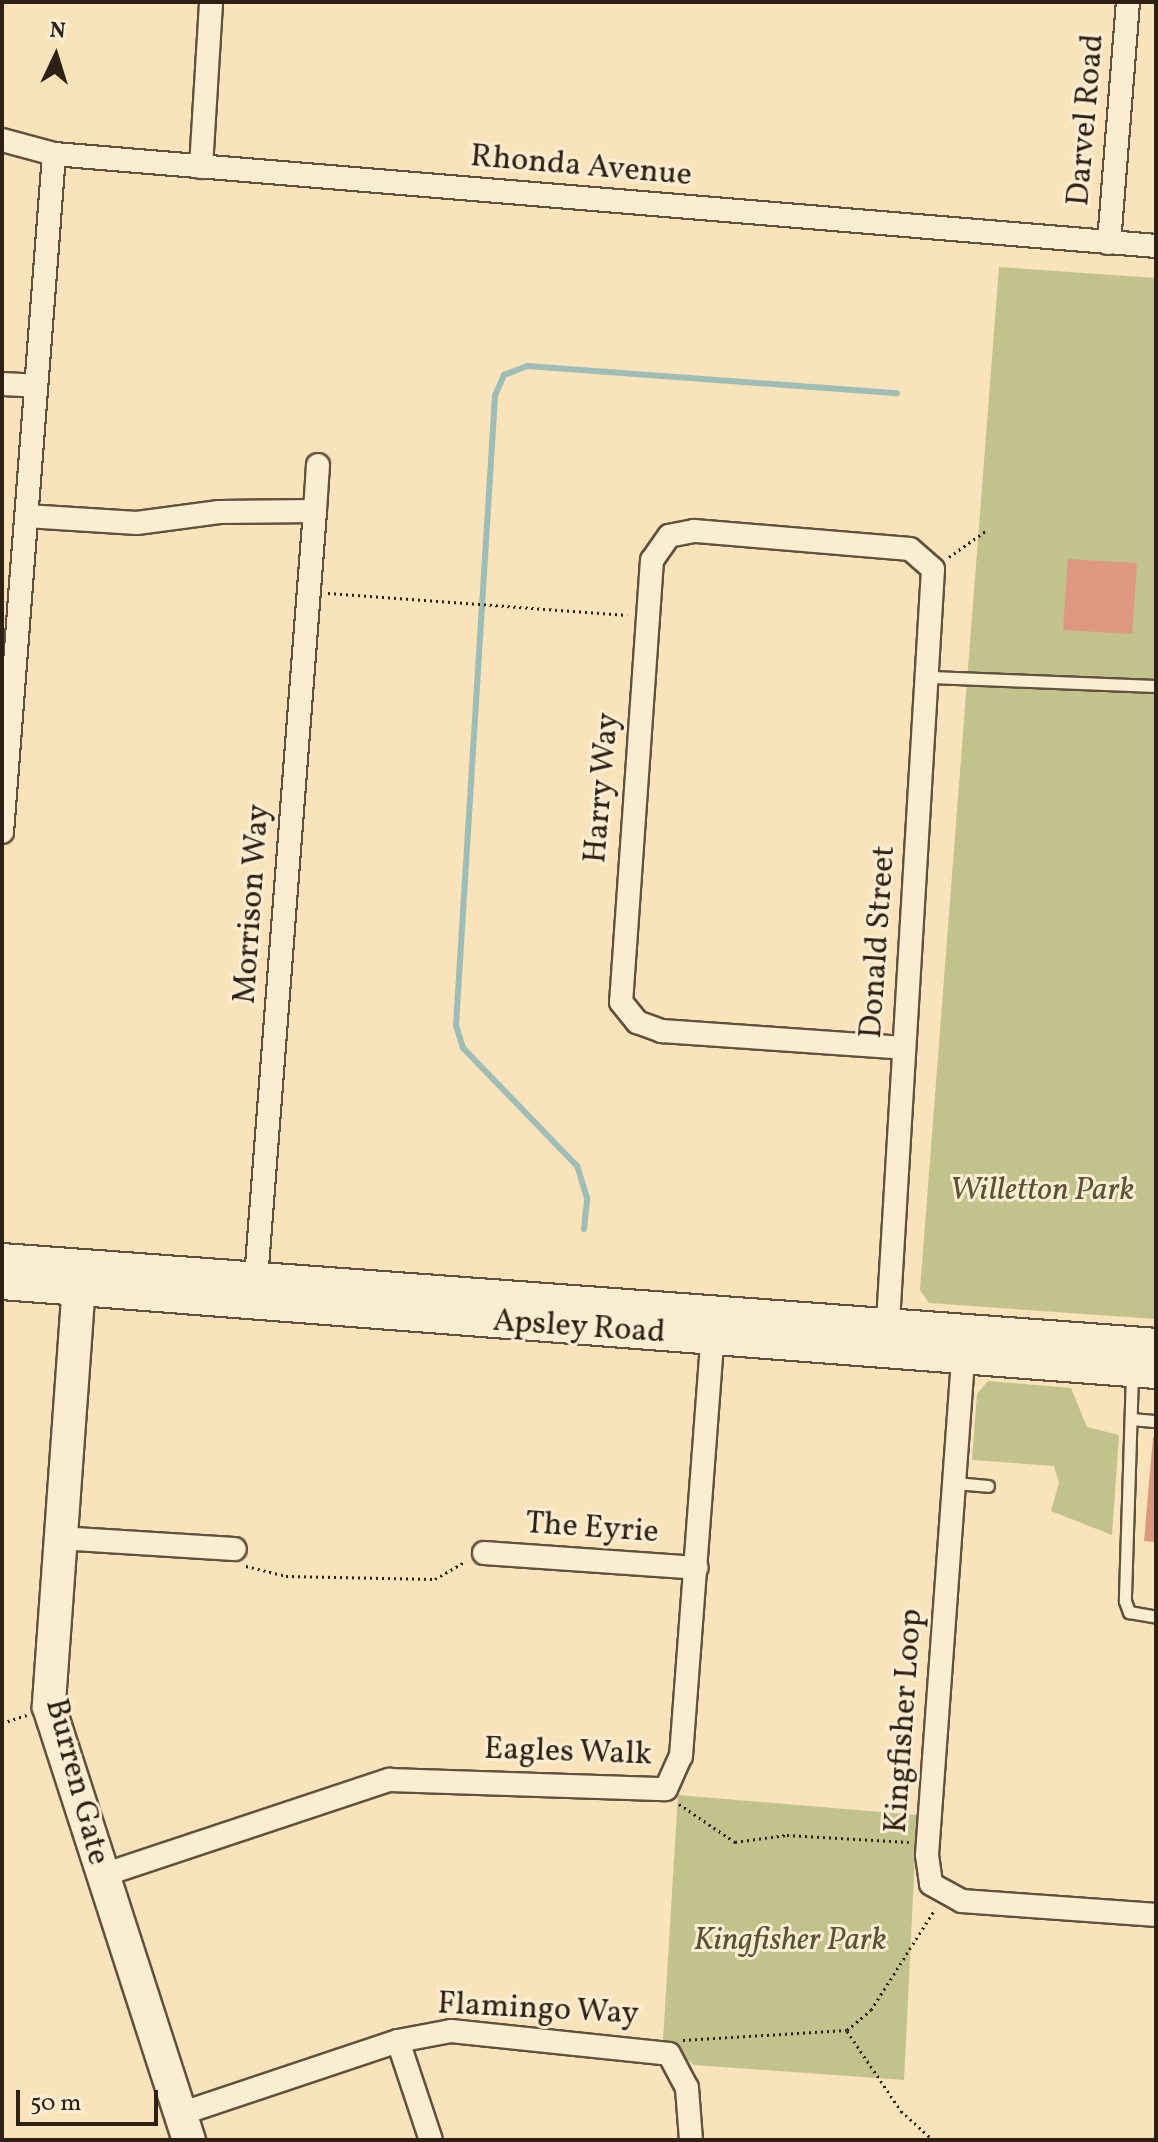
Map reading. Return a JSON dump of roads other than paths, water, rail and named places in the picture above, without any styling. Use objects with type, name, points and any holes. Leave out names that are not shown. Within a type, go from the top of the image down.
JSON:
[{"type":"main road","name":"Apsley Road","points":[[2,1260],[79,1278]]},
{"type":"main road","name":"Apsley Road","points":[[2,1283],[79,1278],[256,1290],[964,1345],[1144,1371]]},
{"type":"main road","name":"Burren Gate","points":[[79,1278],[58,1538],[49,1707],[100,1876],[185,2127]]},
{"type":"main road","name":"Apsley Road","points":[[964,1345],[1156,1345]]},
{"type":"street","points":[[201,167],[211,2]]},
{"type":"street","name":"Darvel Road","points":[[1109,243],[1128,2]]},
{"type":"street","name":"Rhonda Avenue","points":[[2,140],[54,154],[1156,246]]},
{"type":"street","points":[[2,832],[54,154]]},
{"type":"street","points":[[2,384],[35,386]]},
{"type":"street","name":"Morrison Way","points":[[256,1290],[318,465]]},
{"type":"street","points":[[26,516],[137,523],[219,512],[315,511]]},
{"type":"street","name":"Harry Way","points":[[903,1048],[662,1031],[637,1022],[621,1002],[656,549],[680,532],[910,549]]},
{"type":"street","name":"Donald Street","points":[[886,1339],[930,677],[933,569],[910,549]]},
{"type":"street","name":"Eagles Walk","points":[[100,1876],[389,1780],[666,1789],[681,1756],[714,1326]]},
{"type":"street","name":"Kingfisher Loop","points":[[964,1345],[926,1869],[943,1895],[1156,1915]]},
{"type":"street","points":[[58,1538],[235,1549]]},
{"type":"street","name":"The Eyrie","points":[[484,1553],[696,1568]]},
{"type":"street","name":"Flamingo Way","points":[[185,2127],[398,2041],[451,2031],[669,2054],[687,2088],[691,2140]]},
{"type":"street","points":[[398,2041],[431,2140]]},
{"type":"lane","points":[[930,677],[1156,686]]},
{"type":"lane","points":[[1144,1371],[1131,1419],[1125,1601],[1129,1612],[1156,1617]]},
{"type":"lane","points":[[1131,1419],[1154,1421]]},
{"type":"lane","points":[[955,1483],[988,1486]]},
{"type":"waterway","points":[[584,1229],[587,1198],[577,1166],[463,1048],[456,1025],[495,396],[504,375],[527,366],[897,393]]},
{"type":"park label","name":"Willetton Park","points":[[1042,1191]]},
{"type":"park label","name":"Kingfisher Park","points":[[790,1941]]}]
